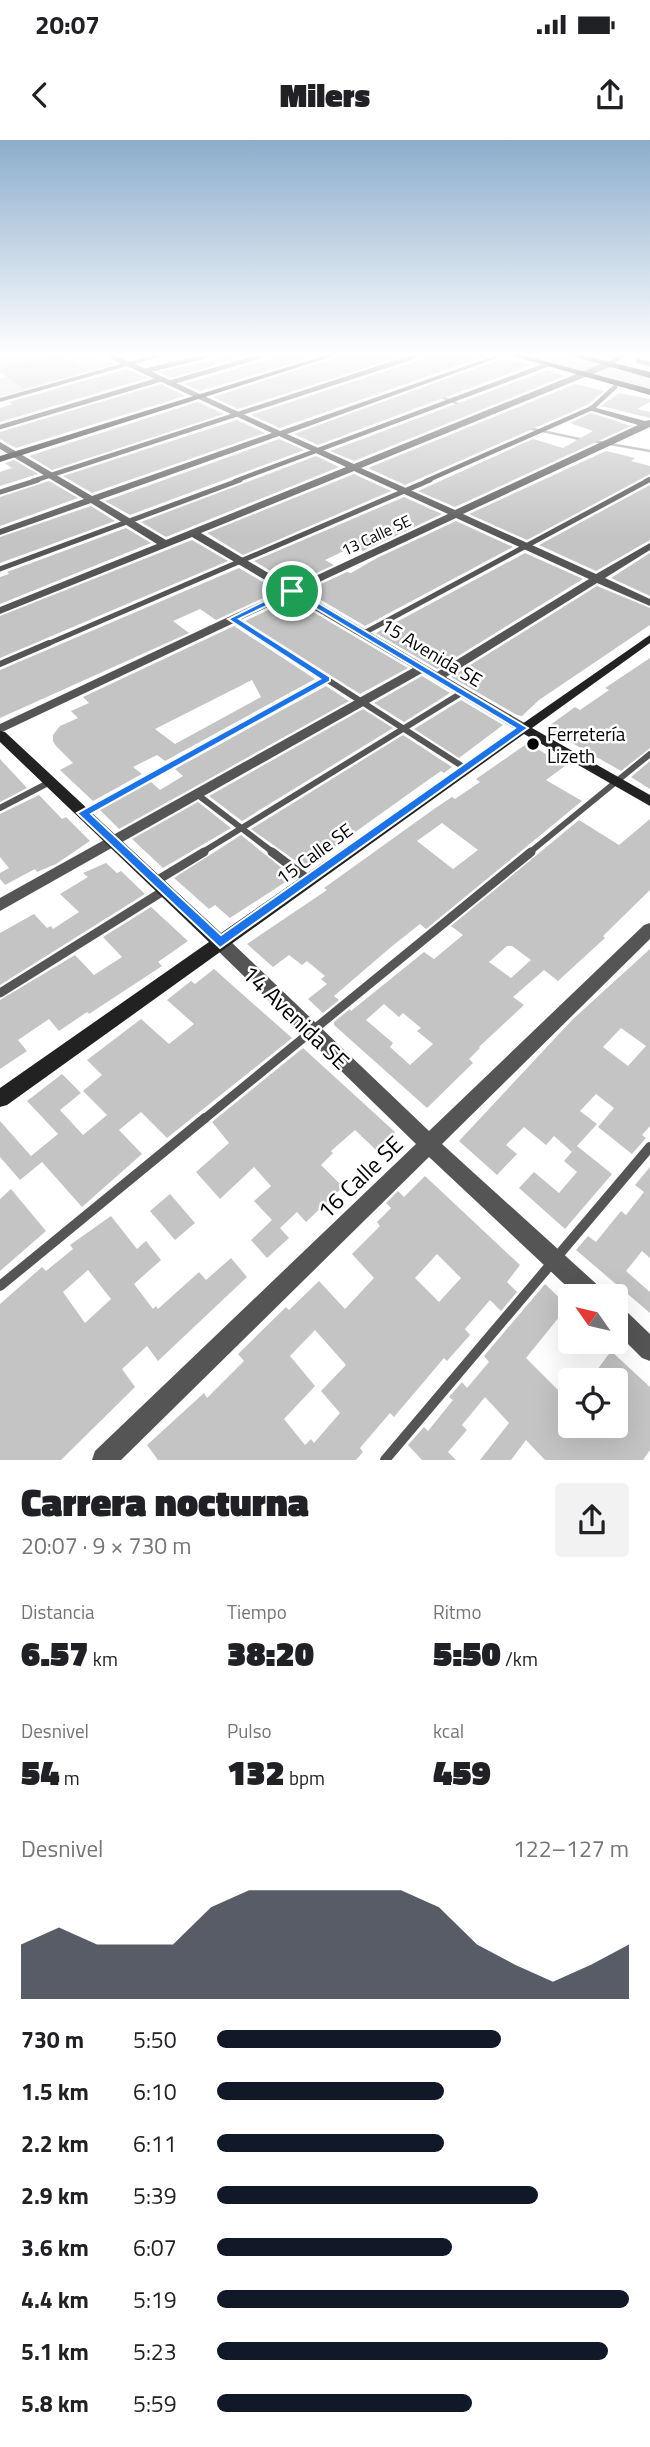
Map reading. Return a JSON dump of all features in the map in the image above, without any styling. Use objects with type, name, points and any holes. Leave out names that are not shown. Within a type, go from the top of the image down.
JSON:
[{"type":"street","points":[[0,459],[142,415]]},
{"type":"street","points":[[239,415],[650,603]]},
{"type":"street","points":[[0,532],[334,415]]},
{"type":"street","points":[[0,611],[484,415]]},
{"type":"street","points":[[615,415],[648,424]]},
{"type":"street","name":"13 Calle SE","points":[[0,729],[648,424]]},
{"type":"street","points":[[0,445],[48,477],[167,545]]},
{"type":"street","name":"15 Avenida SE","points":[[195,534],[650,801]]},
{"type":"street","points":[[437,677],[650,546]]},
{"type":"street","name":"15 Calle SE","points":[[0,1099],[650,638]]},
{"type":"street","points":[[0,905],[422,668]]},
{"type":"street","name":"14 Avenida SE","points":[[0,735],[429,1144],[581,1284]]},
{"type":"street","name":"16 Calle SE","points":[[104,1460],[650,929]]},
{"type":"street","points":[[628,1329],[650,1350]]},
{"type":"lane","points":[[0,427],[45,415]]},
{"type":"lane","points":[[0,492],[236,415]]},
{"type":"lane","points":[[0,569],[415,415]]},
{"type":"lane","points":[[0,664],[578,415]]},
{"type":"lane","points":[[363,634],[650,479]]},
{"type":"lane","points":[[233,619],[465,768]]},
{"type":"lane","points":[[83,813],[327,679]]},
{"type":"lane","points":[[0,993],[242,828],[463,692]]},
{"type":"lane","points":[[0,1286],[650,754]]},
{"type":"lane","points":[[0,808],[50,782]]},
{"type":"lane","points":[[198,795],[309,880]]},
{"type":"lane","points":[[385,1460],[650,1147]]},
{"type":"building","points":[[0,415],[25,415],[0,422]]},
{"type":"building","points":[[58,415],[125,415],[16,448],[0,439],[0,432]]},
{"type":"building","points":[[159,415],[222,415],[52,470],[29,456]]},
{"type":"building","points":[[252,415],[318,415],[280,428]]},
{"type":"building","points":[[348,415],[399,415],[318,445],[294,434]]},
{"type":"building","points":[[428,415],[469,415],[354,461],[330,451]]},
{"type":"building","points":[[500,415],[565,415],[405,485],[368,468]]},
{"type":"building","points":[[588,415],[596,415],[631,426],[455,507],[418,491],[533,439],[563,448],[593,431],[570,423]]},
{"type":"building","points":[[237,420],[265,433],[92,493],[63,476]]},
{"type":"building","points":[[279,439],[304,450],[130,515],[105,501]]},
{"type":"building","points":[[606,451],[635,458],[631,461],[650,466],[650,474],[527,540],[469,514]]},
{"type":"building","points":[[316,456],[339,467],[166,537],[141,522]]},
{"type":"building","points":[[14,460],[38,474],[0,486],[0,472],[12,468],[5,463]]},
{"type":"building","points":[[354,474],[391,491],[243,555],[207,533]]},
{"type":"building","points":[[49,481],[78,498],[0,526],[0,497]]},
{"type":"building","points":[[650,485],[650,540],[596,571],[539,545]]},
{"type":"building","points":[[404,497],[442,514],[363,551],[354,546],[325,560],[334,565],[292,584],[254,561]]},
{"type":"building","points":[[91,506],[115,521],[0,563],[0,537]]},
{"type":"building","points":[[456,521],[513,547],[365,626],[306,591],[347,572],[351,573]]},
{"type":"building","points":[[126,528],[151,543],[0,604],[0,577],[9,574],[7,572]]},
{"type":"building","points":[[192,540],[228,561],[0,658],[0,616]]},
{"type":"building","points":[[525,553],[583,579],[437,669],[376,633]]},
{"type":"building","points":[[650,553],[650,596],[611,578]]},
{"type":"building","points":[[239,568],[278,591],[216,620],[200,609],[173,621],[189,633],[0,718],[0,670]]},
{"type":"building","points":[[597,586],[650,608],[650,625],[539,700],[522,716],[451,677]]},
{"type":"building","points":[[291,599],[408,668],[360,694],[245,621]]},
{"type":"building","points":[[234,626],[315,679],[165,761],[157,755],[133,767],[142,774],[93,801],[60,770],[73,763],[53,741],[53,735],[60,726],[78,718],[71,711],[89,703],[83,697]],"holes":[[[252,680],[261,697],[175,744],[155,729]]]},
{"type":"building","points":[[650,658],[650,748],[621,771],[546,728],[575,707],[580,710],[609,690],[605,688]]},
{"type":"building","points":[[422,676],[450,693],[404,722],[374,703]]},
{"type":"building","points":[[326,686],[349,701],[119,829],[100,810],[151,782],[160,790],[183,776],[175,769]]},
{"type":"building","points":[[461,700],[503,725],[459,758],[414,729]]},
{"type":"building","points":[[363,709],[393,728],[242,821],[209,796]]},
{"type":"building","points":[[403,735],[452,767],[444,773],[441,771],[319,858],[303,866],[251,829]]},
{"type":"building","points":[[528,743],[565,766],[546,780],[582,801],[426,929],[420,924],[391,947],[334,996],[339,1000],[323,1013],[308,999],[327,984],[321,979],[325,976],[307,961],[302,965],[289,955],[273,967],[247,944],[327,890],[324,888],[434,809],[480,782],[476,779]],"holes":[[[442,823],[478,850],[453,869],[417,841]]]},
{"type":"building","points":[[0,759],[27,788],[0,802]]},
{"type":"building","points":[[650,761],[650,789],[631,777]]},
{"type":"building","points":[[39,795],[62,819],[66,817],[90,841],[56,864],[37,872],[35,869],[5,885],[0,879],[0,873],[9,868],[0,857],[0,814]]},
{"type":"building","points":[[198,802],[231,828],[163,868],[132,839]]},
{"type":"building","points":[[650,819],[650,890],[603,936],[605,938],[558,981],[544,970],[513,997],[524,1005],[479,1047],[469,1059],[473,1063],[427,1108],[334,1025],[334,1022],[350,1009],[351,1011],[424,952],[434,959],[463,935],[451,926],[579,820],[619,845]],"holes":[[[507,946],[512,946],[531,960],[511,978],[489,962]],[[384,1004],[399,1017],[403,1013],[421,1028],[417,1031],[433,1044],[410,1065],[390,1047],[393,1043],[366,1020]]]},
{"type":"building","points":[[241,835],[293,877],[230,918],[215,905],[209,909],[174,878]]},
{"type":"building","points":[[106,863],[117,873],[121,871],[145,894],[0,985],[0,933],[34,914],[47,928],[51,926],[53,929],[79,912],[60,894],[88,877],[83,873]]},
{"type":"building","points":[[151,907],[188,941],[158,962],[162,966],[89,1014],[87,1012],[59,1031],[49,1019],[18,1040],[27,1051],[0,1069],[0,1000],[75,955],[94,975],[122,957],[103,937]]},
{"type":"building","points":[[650,949],[650,1126],[642,1135],[646,1138],[632,1154],[598,1127],[614,1108],[596,1094],[580,1111],[597,1124],[577,1146],[612,1174],[565,1229],[519,1188],[534,1172],[559,1193],[577,1172],[564,1161],[572,1152],[554,1136],[546,1145],[524,1127],[506,1145],[517,1154],[497,1175],[459,1141],[573,1019]],"holes":[[[621,1028],[646,1046],[628,1066],[603,1047]]]},
{"type":"building","points":[[214,969],[292,1038],[167,1138],[141,1112],[119,1130],[142,1154],[82,1207],[42,1162],[20,1180],[0,1157],[0,1121],[31,1156],[58,1134],[27,1101],[62,1074],[81,1093],[60,1110],[83,1135],[107,1115],[83,1091],[102,1075],[87,1060],[141,1019],[169,1044],[194,1024],[167,1000],[191,981],[195,984]]},
{"type":"building","points":[[303,1048],[395,1132],[376,1150],[355,1130],[331,1151],[333,1153],[321,1165],[343,1187],[306,1222],[297,1212],[280,1228],[289,1238],[267,1258],[251,1240],[272,1220],[254,1201],[271,1186],[254,1167],[220,1199],[196,1172],[229,1143],[212,1122]]},
{"type":"building","points":[[650,1167],[650,1258],[642,1251],[626,1271],[650,1292],[650,1313],[628,1294],[628,1284],[616,1284],[576,1250],[588,1236],[596,1242],[621,1211],[626,1215],[644,1192],[635,1185]]},
{"type":"building","points":[[425,1176],[520,1265],[507,1282],[517,1292],[501,1311],[490,1300],[465,1329],[470,1335],[447,1361],[444,1358],[394,1417],[390,1413],[360,1448],[363,1452],[356,1460],[158,1460],[147,1445],[204,1393],[207,1398],[244,1361],[238,1354],[286,1307],[289,1310],[319,1281],[345,1309],[374,1278],[352,1254],[380,1226],[377,1222],[391,1208],[386,1203],[398,1191],[404,1197]],"holes":[[[437,1254],[461,1278],[439,1302],[415,1278]],[[315,1330],[346,1365],[321,1391],[340,1413],[314,1443],[311,1439],[305,1445],[284,1419],[315,1386],[290,1356]]]},
{"type":"building","points":[[11,1189],[46,1231],[0,1271],[0,1199]]},
{"type":"building","points":[[170,1194],[195,1223],[175,1240],[150,1211]]},
{"type":"building","points":[[111,1216],[137,1249],[146,1241],[161,1260],[134,1284],[153,1309],[156,1306],[158,1309],[199,1272],[206,1280],[231,1258],[247,1277],[158,1361],[147,1346],[122,1369],[135,1387],[61,1460],[0,1460],[0,1304],[42,1267],[46,1271],[73,1249],[70,1245]],"holes":[[[88,1270],[111,1299],[85,1323],[63,1292]]]},
{"type":"building","points":[[545,1284],[558,1296],[558,1318],[526,1358],[558,1390],[558,1438],[628,1438],[628,1368],[599,1368],[609,1354],[614,1354],[650,1387],[650,1450],[643,1460],[545,1460],[526,1440],[511,1460],[480,1460],[509,1423],[485,1397],[462,1425],[467,1430],[448,1452],[456,1460],[422,1460],[408,1445],[424,1427],[428,1431],[453,1400],[449,1397],[462,1382],[467,1388],[489,1362],[484,1356]]},
{"type":"waterway","points":[[528,428],[584,440]]},
{"type":"waterway","points":[[593,441],[650,451]]},
{"type":"place","name":"Ferretería Lizeth","points":[[533,744]]},
{"type":"route","points":[[292,591],[523,728],[220,943],[83,813],[327,679],[233,619],[292,591]]}]
